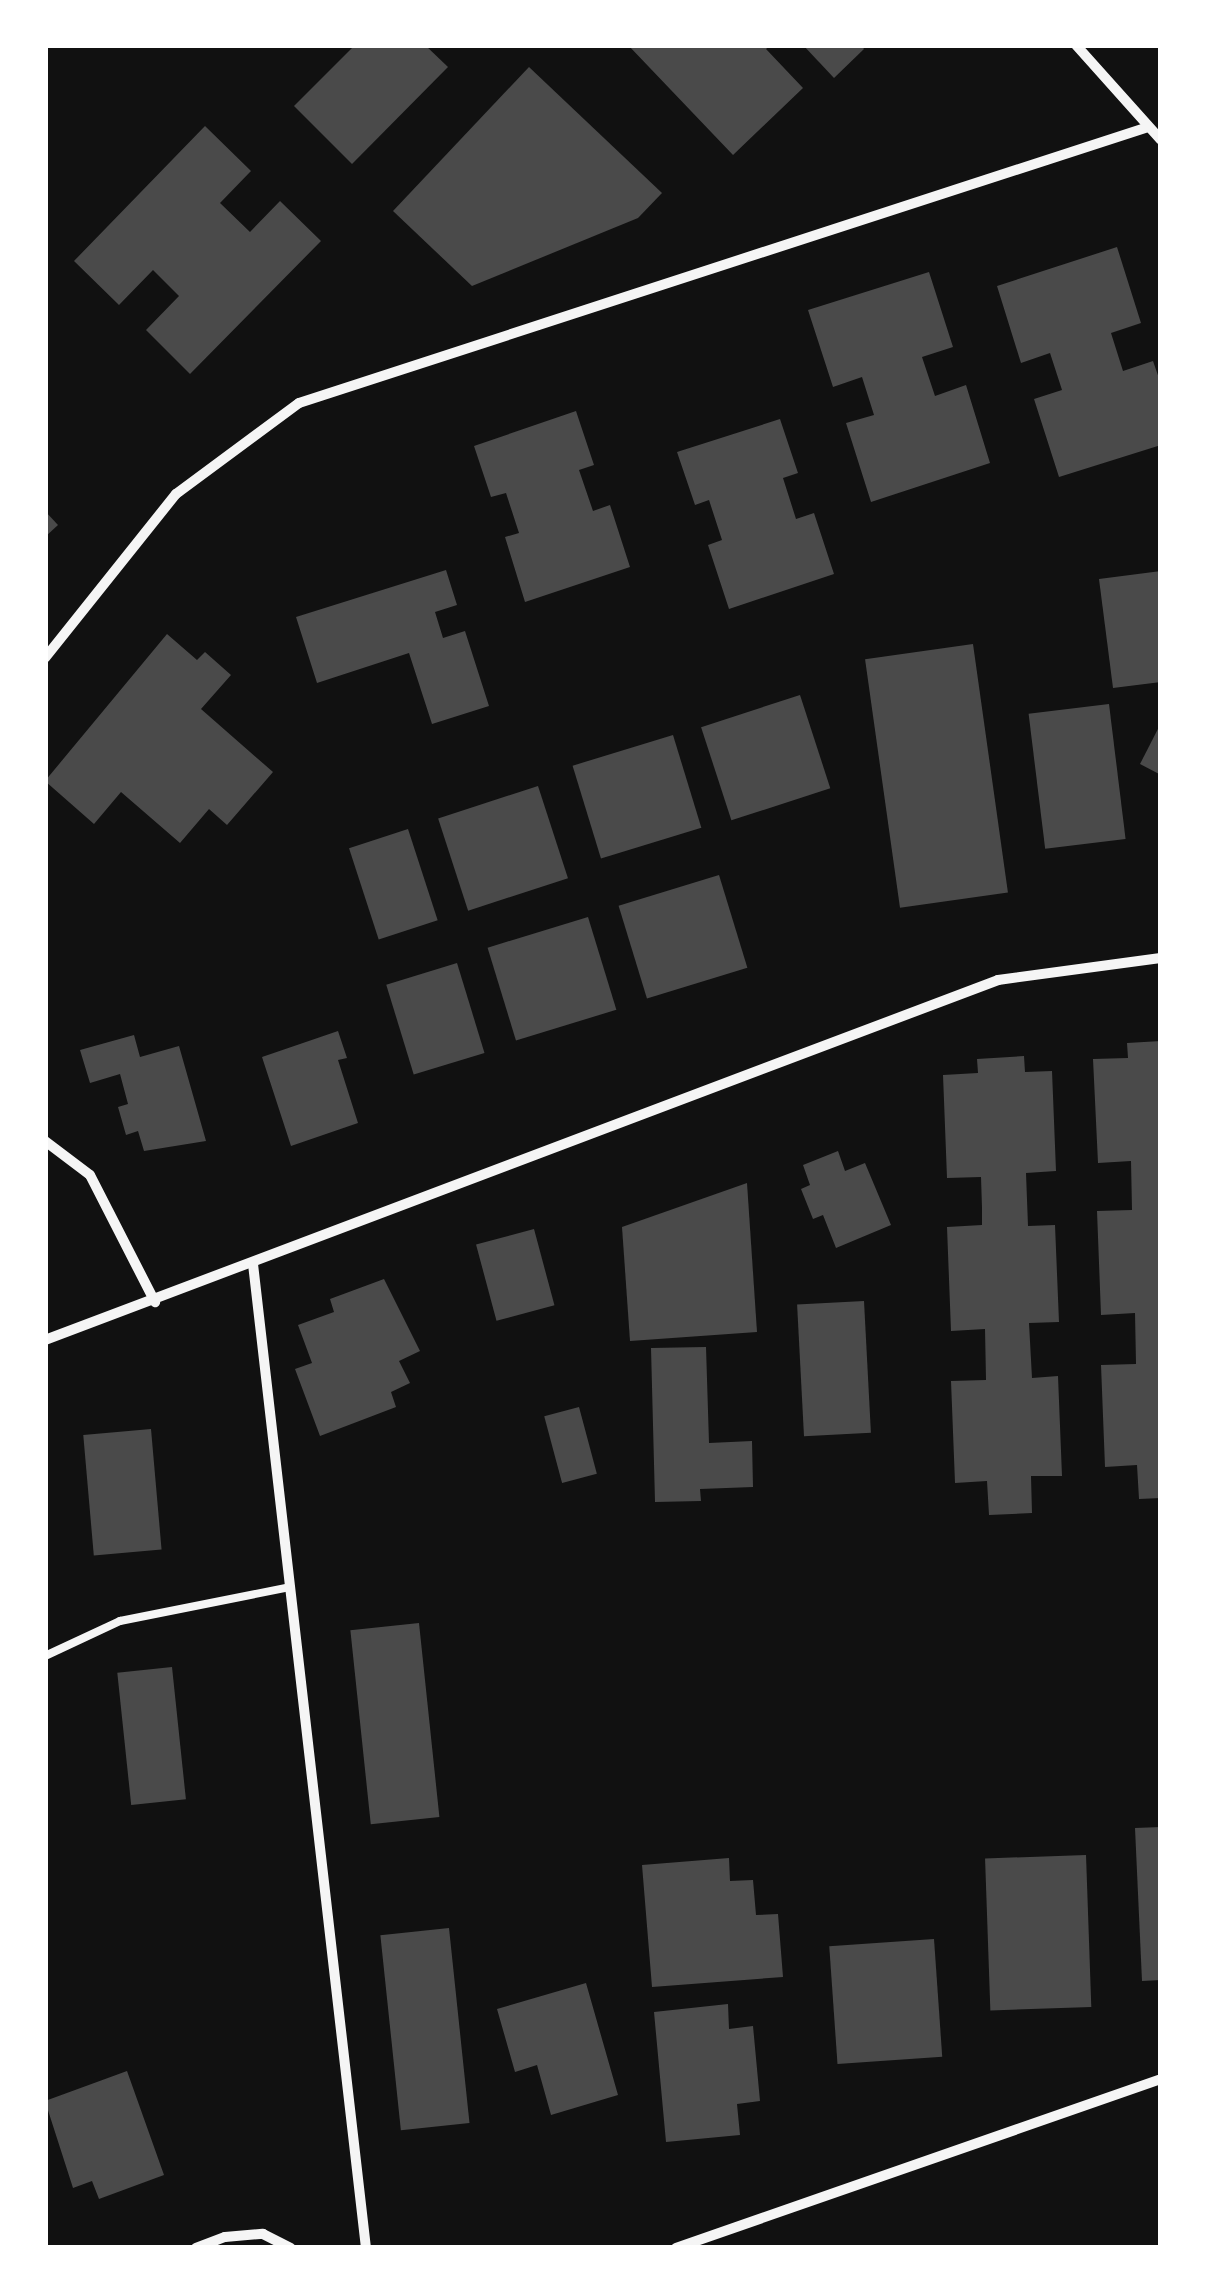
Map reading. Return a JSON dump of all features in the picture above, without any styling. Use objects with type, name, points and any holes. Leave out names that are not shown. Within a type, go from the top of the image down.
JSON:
[{"type":"street","points":[[1076,45],[1161,140]]},
{"type":"street","points":[[45,658],[176,494],[298,403],[1148,127]]},
{"type":"street","points":[[45,1340],[155,1302],[998,980],[1161,958]]},
{"type":"street","points":[[45,1140],[90,1175],[155,1302]]},
{"type":"street","points":[[253,1264],[366,2248]]},
{"type":"street","points":[[676,2248],[1161,2079]]},
{"type":"street","points":[[196,2248],[225,2237],[263,2234],[291,2248]]},
{"type":"lane","points":[[45,1656],[120,1621],[290,1587]]},
{"type":"building","points":[[355,45],[425,45],[448,67],[352,164],[294,106]]},
{"type":"building","points":[[628,45],[771,45],[766,49],[803,88],[733,155]]},
{"type":"building","points":[[803,45],[861,45],[864,49],[834,78]]},
{"type":"building","points":[[529,67],[662,193],[638,218],[472,286],[393,211]]},
{"type":"building","points":[[205,126],[251,171],[220,203],[250,232],[280,201],[321,241],[190,374],[146,330],[179,296],[153,270],[119,305],[74,261]]},
{"type":"building","points":[[1117,247],[1141,323],[1111,333],[1123,371],[1153,361],[1161,384],[1161,445],[1059,477],[1034,399],[1062,390],[1050,353],[1021,363],[997,286]]},
{"type":"building","points":[[929,272],[953,347],[922,357],[935,396],[966,385],[990,463],[871,502],[846,423],[874,415],[862,377],[833,387],[808,310]]},
{"type":"building","points":[[576,411],[594,465],[579,470],[593,511],[610,505],[630,567],[525,602],[505,537],[519,533],[506,493],[491,497],[474,446]]},
{"type":"building","points":[[780,419],[798,473],[783,478],[796,519],[814,513],[834,574],[729,609],[708,545],[722,540],[709,500],[695,505],[677,452]]},
{"type":"building","points":[[45,511],[58,525],[45,537]]},
{"type":"building","points":[[446,570],[457,605],[435,612],[443,638],[465,631],[489,706],[432,724],[409,653],[317,683],[296,617]]},
{"type":"building","points":[[1161,571],[1161,682],[1113,688],[1099,579]]},
{"type":"building","points":[[167,634],[197,660],[205,652],[231,675],[201,709],[273,772],[227,825],[209,809],[180,843],[121,792],[94,824],[45,781]]},
{"type":"building","points":[[973,644],[1008,893],[900,908],[865,659]]},
{"type":"building","points":[[800,695],[830,788],[731,820],[701,727]]},
{"type":"building","points":[[1109,704],[1126,839],[1045,849],[1029,714]]},
{"type":"building","points":[[1161,723],[1161,775],[1140,764]]},
{"type":"building","points":[[673,735],[701,828],[601,858],[573,766]]},
{"type":"building","points":[[538,786],[568,878],[468,911],[438,818]]},
{"type":"building","points":[[408,829],[438,920],[379,939],[349,848]]},
{"type":"building","points":[[719,875],[747,968],[647,998],[619,906]]},
{"type":"building","points":[[588,917],[616,1010],[516,1040],[488,948]]},
{"type":"building","points":[[457,963],[484,1053],[414,1075],[386,985]]},
{"type":"building","points":[[338,1031],[347,1058],[338,1060],[358,1123],[291,1146],[262,1057]]},
{"type":"building","points":[[134,1035],[140,1057],[179,1046],[206,1141],[144,1151],[138,1131],[126,1135],[118,1107],[128,1104],[120,1074],[90,1083],[80,1050]]},
{"type":"building","points":[[1161,1041],[1161,1498],[1139,1499],[1137,1465],[1105,1467],[1101,1365],[1136,1364],[1135,1313],[1101,1315],[1097,1211],[1132,1210],[1131,1161],[1098,1163],[1093,1059],[1128,1058],[1127,1043]]},
{"type":"building","points":[[1024,1056],[1025,1072],[1052,1071],[1056,1171],[1026,1173],[1028,1226],[1055,1225],[1059,1322],[1029,1323],[1032,1378],[1058,1376],[1062,1476],[1031,1476],[1032,1513],[989,1515],[987,1481],[955,1483],[951,1381],[986,1380],[985,1329],[951,1331],[947,1227],[982,1225],[982,1208],[981,1177],[947,1178],[943,1075],[978,1073],[977,1059]]},
{"type":"building","points":[[838,1151],[845,1171],[865,1163],[891,1225],[836,1248],[823,1215],[813,1219],[801,1189],[810,1185],[803,1165]]},
{"type":"building","points":[[747,1183],[757,1332],[630,1341],[622,1227]]},
{"type":"building","points":[[534,1229],[554,1305],[496,1321],[476,1245]]},
{"type":"building","points":[[384,1279],[420,1351],[399,1361],[410,1383],[391,1392],[396,1407],[320,1436],[295,1369],[312,1363],[298,1325],[334,1312],[330,1299]]},
{"type":"building","points":[[864,1301],[871,1433],[804,1436],[797,1305]]},
{"type":"building","points":[[706,1347],[709,1443],[752,1441],[753,1487],[700,1489],[701,1501],[655,1502],[651,1348]]},
{"type":"building","points":[[579,1407],[597,1474],[562,1483],[544,1416]]},
{"type":"building","points":[[151,1429],[162,1550],[94,1555],[83,1435]]},
{"type":"building","points":[[419,1623],[439,1817],[371,1824],[350,1630]]},
{"type":"building","points":[[172,1667],[186,1799],[131,1805],[117,1673]]},
{"type":"building","points":[[1161,1827],[1161,1980],[1142,1981],[1135,1828]]},
{"type":"building","points":[[1086,1855],[1091,2007],[990,2010],[985,1859]]},
{"type":"building","points":[[729,1858],[730,1881],[753,1880],[756,1915],[778,1914],[783,1977],[652,1987],[642,1865]]},
{"type":"building","points":[[449,1928],[469,2123],[401,2130],[380,1935]]},
{"type":"building","points":[[934,1939],[942,2057],[837,2064],[829,1946]]},
{"type":"building","points":[[586,1983],[618,2095],[551,2115],[537,2065],[515,2072],[497,2009]]},
{"type":"building","points":[[728,2004],[729,2029],[753,2026],[760,2101],[737,2104],[740,2135],[666,2142],[654,2012]]},
{"type":"building","points":[[127,2071],[164,2175],[99,2199],[92,2181],[73,2188],[45,2101]]}]
